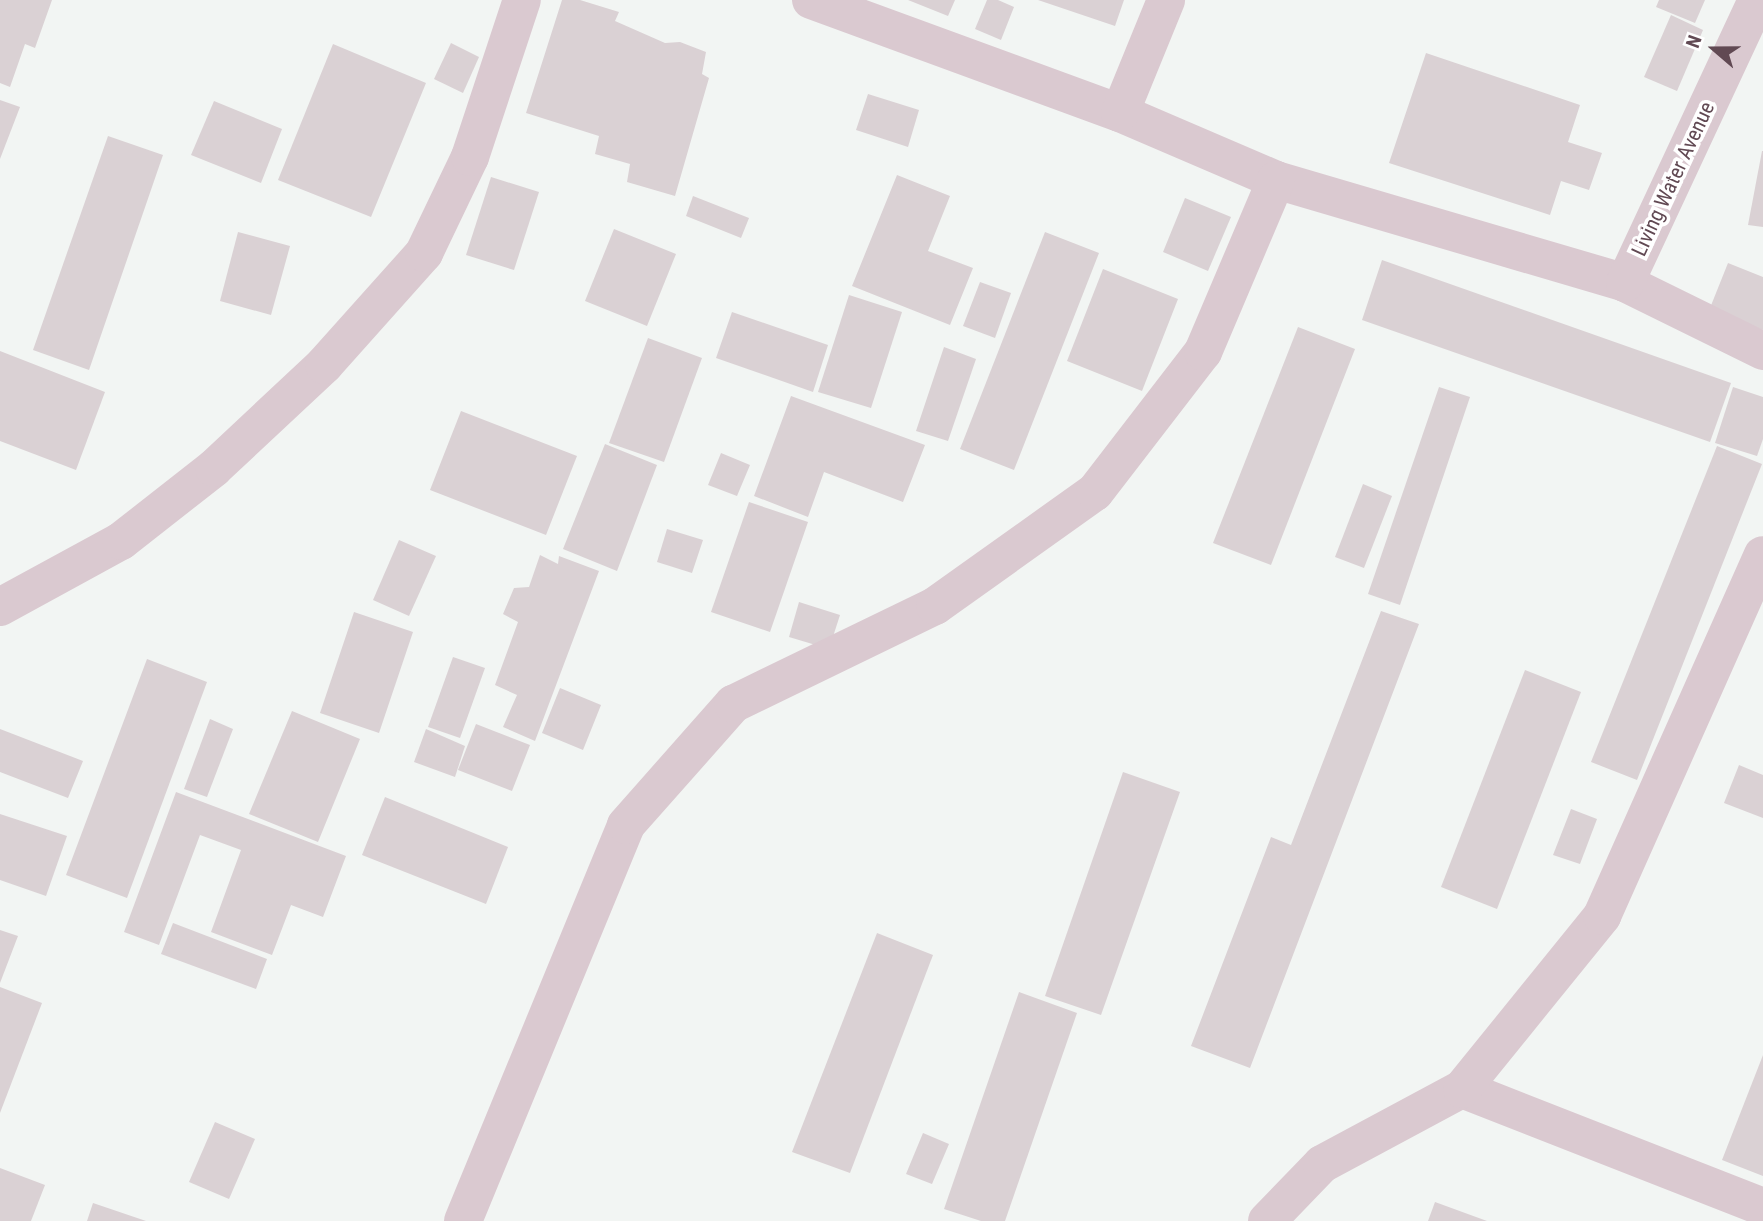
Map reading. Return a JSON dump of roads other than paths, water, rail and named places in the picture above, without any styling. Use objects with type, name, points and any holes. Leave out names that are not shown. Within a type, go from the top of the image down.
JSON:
[{"type":"street","points":[[0,607],[121,541],[214,468],[324,365],[424,253],[470,156],[522,0]]},
{"type":"street","points":[[811,0],[1120,113],[1276,180],[1625,283],[1763,351]]},
{"type":"street","points":[[1120,113],[1166,0]]},
{"type":"street","name":"Living Water Avenue","points":[[1625,283],[1757,0]]},
{"type":"street","points":[[463,1221],[626,825],[733,704],[935,606],[1095,492],[1203,352],[1276,180]]},
{"type":"street","points":[[1267,1221],[1322,1164],[1462,1089],[1602,916],[1763,555]]},
{"type":"street","points":[[1462,1089],[1763,1208]]}]
